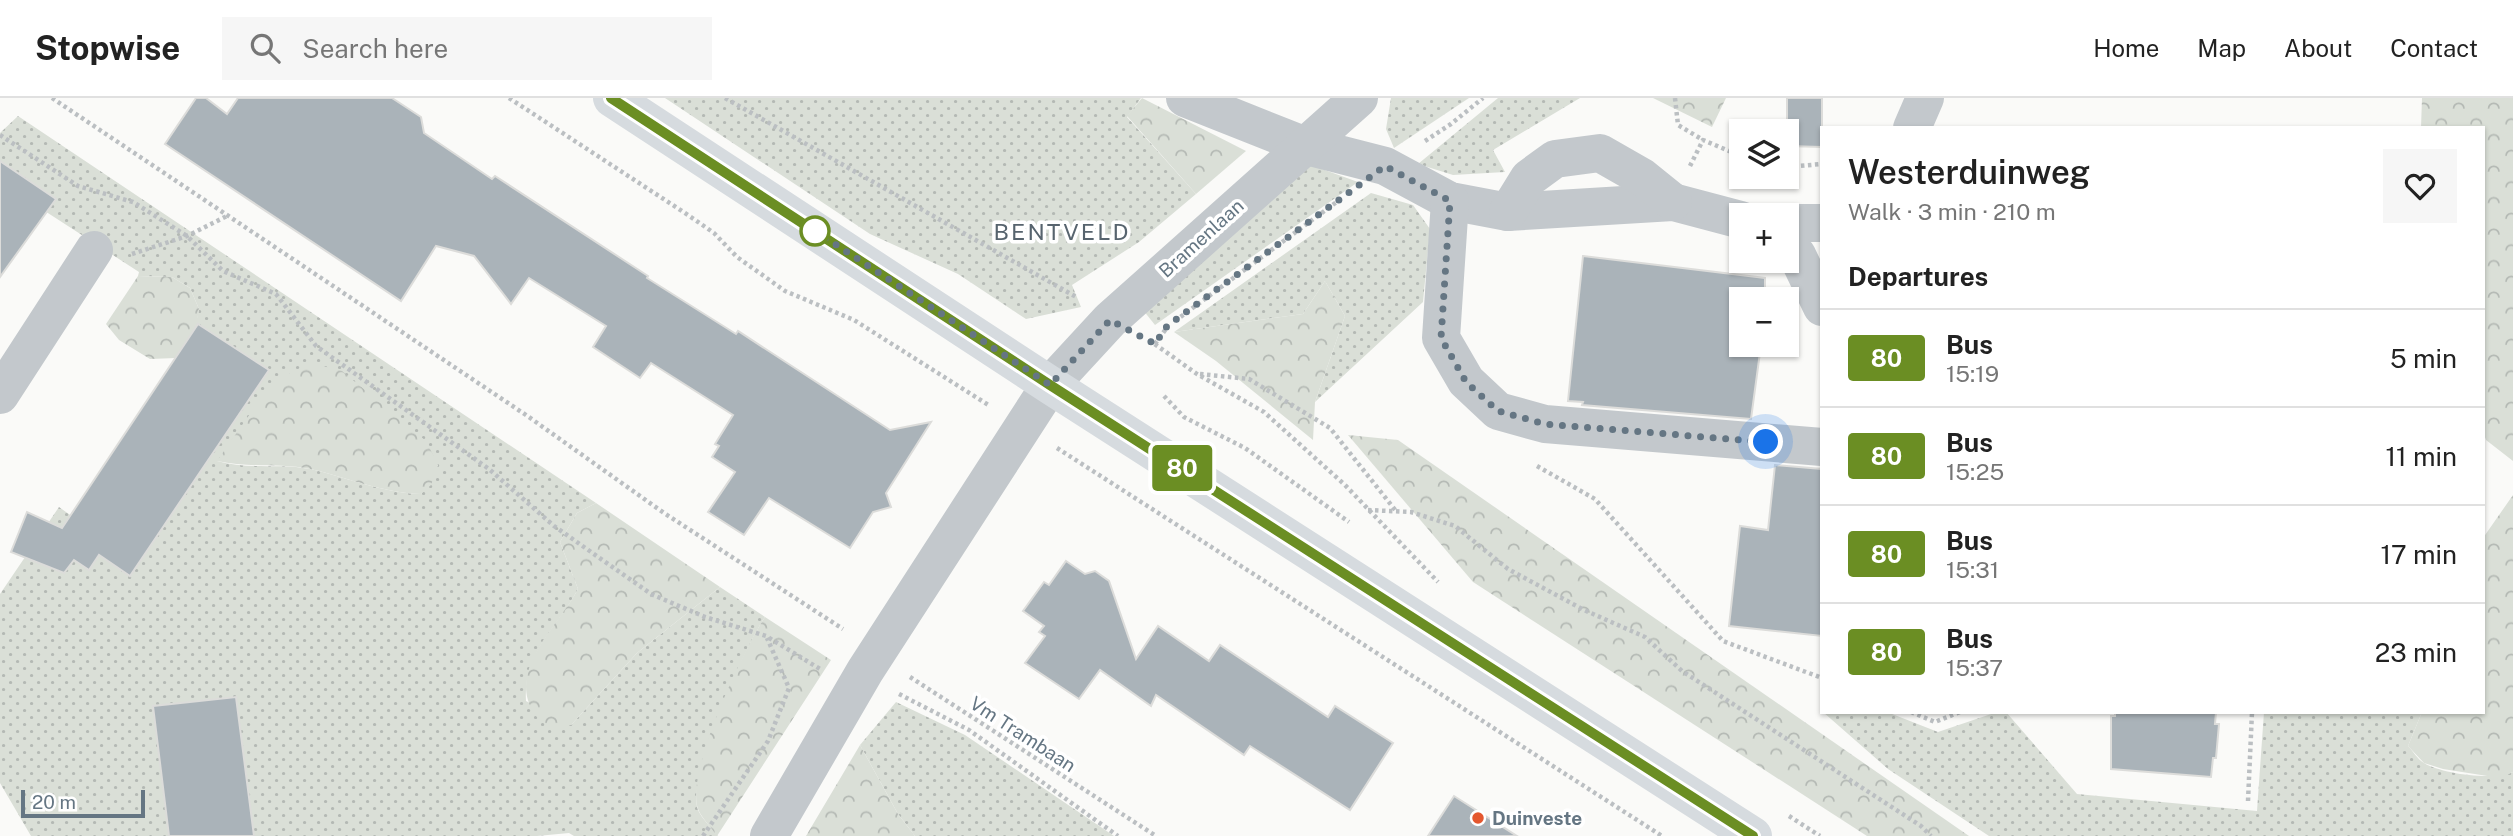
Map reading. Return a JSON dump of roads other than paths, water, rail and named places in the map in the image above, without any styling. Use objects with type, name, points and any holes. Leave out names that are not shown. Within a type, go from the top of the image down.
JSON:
[{"type":"main road","points":[[612,98],[1050,385],[1753,836]]},
{"type":"street","points":[[1185,98],[1303,145],[1385,166],[1450,201],[1508,212],[1673,202],[1729,217]]},
{"type":"street","name":"Bramenlaan","points":[[769,836],[868,668],[1050,385],[1110,320],[1303,145],[1359,98]]},
{"type":"street","points":[[1913,126],[1926,98]]},
{"type":"street","points":[[1508,212],[1529,178],[1555,159],[1600,153],[1642,177],[1673,202]]},
{"type":"street","points":[[1450,201],[1441,338],[1466,382],[1498,411],[1545,424],[1820,447]]},
{"type":"street","points":[[1799,223],[1820,223]]},
{"type":"street","points":[[0,395],[94,250]]},
{"type":"street","points":[[1799,259],[1820,303]]},
{"type":"place","name":"Duinveste","points":[[1478,818]]},
{"type":"district","name":"BENTVELD","points":[[1062,232]]}]
